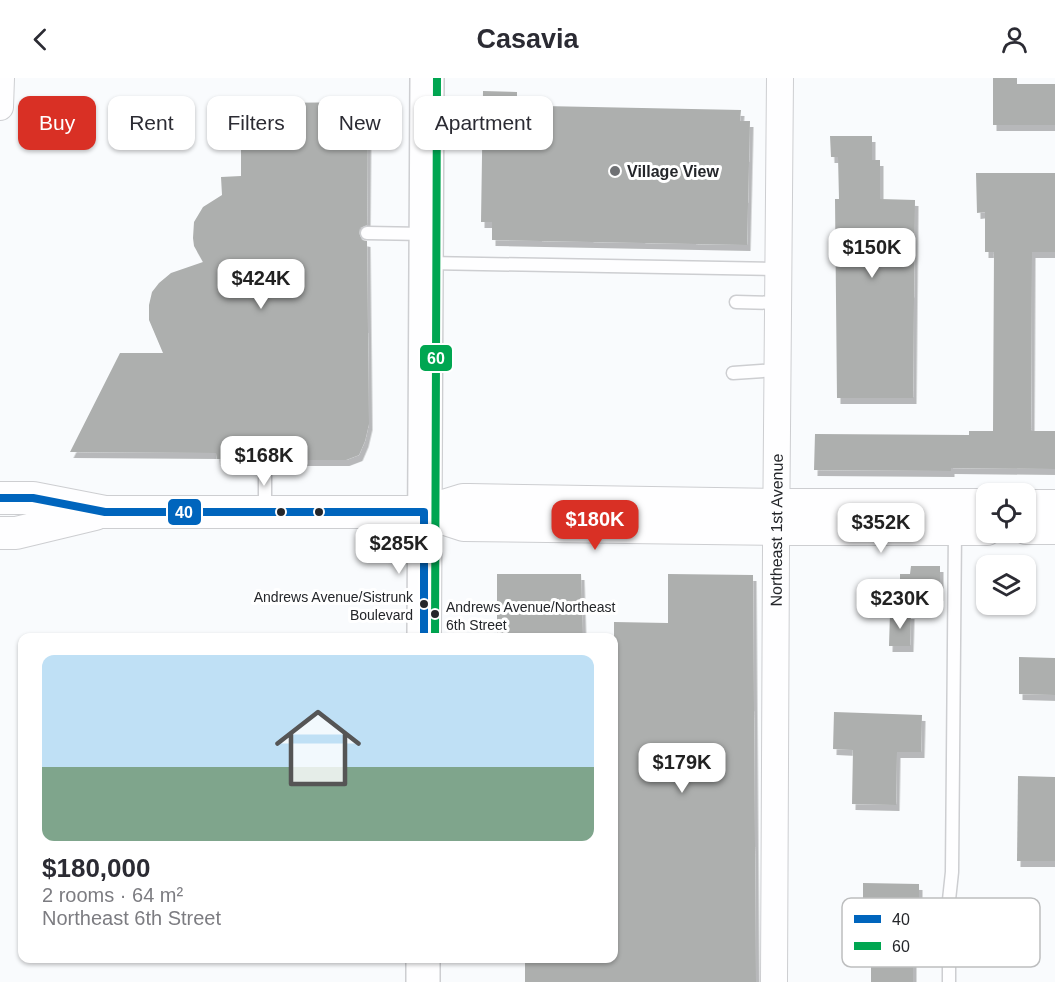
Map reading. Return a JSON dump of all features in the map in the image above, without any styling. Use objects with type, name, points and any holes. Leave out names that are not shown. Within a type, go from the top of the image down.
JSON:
[{"type":"main road","points":[[424,633],[427,78]]},
{"type":"main road","points":[[423,963],[423,982]]},
{"type":"street","points":[[0,107],[1,78]]},
{"type":"street","name":"Northeast 1st Avenue","points":[[774,982],[780,78]]},
{"type":"street","points":[[0,498],[33,498],[105,512],[424,512],[469,500],[955,529],[976,528]]},
{"type":"street","points":[[1036,506],[1055,506]]},
{"type":"street","points":[[776,517],[976,507]]},
{"type":"street","points":[[0,533],[16,533],[105,512]]},
{"type":"street","points":[[1036,528],[1055,528]]},
{"type":"lane","points":[[368,233],[426,249],[778,270]]},
{"type":"lane","points":[[736,302],[778,303]]},
{"type":"lane","points":[[734,373],[777,370]]},
{"type":"lane","points":[[265,460],[265,512]]},
{"type":"lane","points":[[948,898],[952,872],[955,529]]},
{"type":"building","points":[[993,78],[1017,78],[1017,84],[1055,84],[1055,125],[993,125]]},
{"type":"building","name":"Village View","points":[[483,91],[517,92],[517,96],[483,96]]},
{"type":"building","points":[[318,102],[318,150],[368,150],[367,225],[360,228],[359,233],[362,240],[367,241],[369,424],[359,455],[346,460],[273,460],[272,455],[266,452],[260,453],[257,460],[217,459],[216,453],[70,452],[120,353],[163,353],[149,320],[152,292],[171,273],[203,262],[194,246],[194,222],[203,207],[222,195],[221,177],[241,176],[241,150],[306,150],[306,103]]},
{"type":"building","name":"Village View","points":[[553,106],[741,110],[740,121],[750,121],[747,245],[492,240],[492,222],[481,222],[482,150],[553,150]]},
{"type":"building","points":[[830,136],[872,136],[872,160],[880,160],[880,199],[915,200],[913,398],[837,398],[835,199],[839,199],[838,157],[831,157]]},
{"type":"building","points":[[976,173],[1055,173],[1055,252],[1032,252],[1031,431],[1055,431],[1055,469],[814,470],[815,434],[969,435],[969,431],[993,431],[994,252],[985,252],[985,212],[977,213]]},
{"type":"building","points":[[911,566],[940,566],[940,595],[900,594],[900,574],[910,574]]},
{"type":"building","points":[[497,574],[581,574],[583,633],[497,633]]},
{"type":"building","points":[[668,574],[753,575],[756,982],[525,982],[525,963],[618,963],[618,633],[614,633],[614,622],[668,623]]},
{"type":"building","points":[[890,613],[911,613],[910,646],[889,646]]},
{"type":"building","points":[[1019,657],[1055,658],[1055,695],[1019,694]]},
{"type":"building","points":[[834,712],[922,715],[921,752],[897,752],[896,805],[852,804],[853,750],[833,749]]},
{"type":"building","points":[[1018,776],[1055,777],[1055,861],[1017,861]]},
{"type":"building","points":[[863,883],[919,884],[919,898],[863,898]]},
{"type":"building","points":[[871,967],[913,967],[913,982],[871,982]]},
{"type":"transit line","name":"60","points":[[435,633],[437,78]]},
{"type":"transit line","name":"40","points":[[0,498],[33,498],[105,512],[424,512],[424,633]]},
{"type":"place","name":"Village View","points":[[615,171]]},
{"type":"place","name":"Andrews Avenue/Sistrunk Boulevard","points":[[424,604]]},
{"type":"place","name":"Andrews Avenue/Northeast 6th Street","points":[[435,614]]}]
